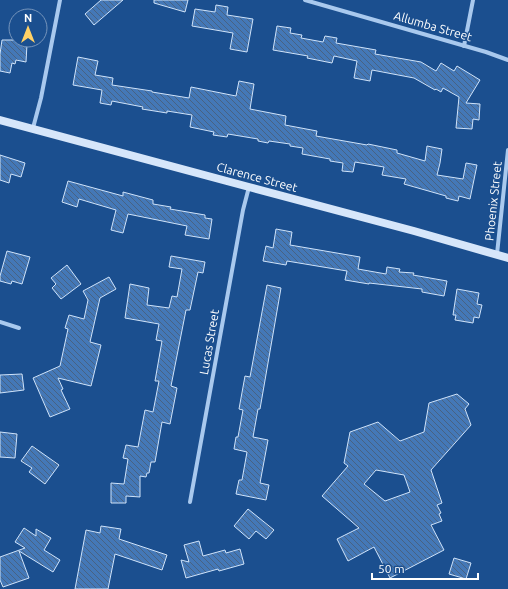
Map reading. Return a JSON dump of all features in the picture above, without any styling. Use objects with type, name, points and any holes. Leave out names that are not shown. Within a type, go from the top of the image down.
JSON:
[{"type":"main road","name":"Clarence Street","points":[[0,120],[414,230],[508,258]]},
{"type":"street","points":[[33,129],[41,98],[60,0]]},
{"type":"street","name":"Allumba Street","points":[[305,0],[486,52],[508,60]]},
{"type":"street","points":[[464,46],[473,0]]},
{"type":"street","name":"Phoenix Street","points":[[497,254],[508,150]]},
{"type":"street","name":"Lucas Street","points":[[190,502],[243,210],[249,187]]},
{"type":"street","points":[[0,322],[19,328]]},
{"type":"building","points":[[101,0],[123,0],[94,25],[85,14]]},
{"type":"building","points":[[154,0],[188,0],[185,12],[154,3]]},
{"type":"building","points":[[216,5],[228,7],[227,15],[253,19],[247,52],[230,49],[233,33],[192,26],[195,9],[215,12]]},
{"type":"building","points":[[277,26],[291,28],[290,33],[302,35],[301,38],[323,42],[325,36],[337,38],[336,43],[376,50],[375,54],[421,62],[436,71],[441,63],[454,71],[457,66],[480,80],[466,103],[480,104],[479,120],[473,119],[472,129],[456,128],[459,97],[443,88],[441,92],[436,89],[435,90],[414,78],[372,70],[370,81],[354,78],[357,61],[334,56],[332,63],[307,58],[308,56],[273,50]]},
{"type":"building","points":[[2,40],[8,40],[8,48],[27,48],[26,62],[16,60],[15,64],[12,63],[10,73],[0,71]]},
{"type":"building","points":[[78,57],[98,61],[95,75],[113,78],[112,85],[189,98],[191,87],[236,96],[239,81],[254,84],[250,109],[286,116],[285,125],[317,131],[316,136],[397,150],[397,153],[425,161],[427,146],[442,149],[437,175],[463,179],[466,163],[477,165],[470,199],[459,196],[458,201],[404,184],[406,179],[382,175],[384,167],[355,162],[353,172],[342,171],[343,163],[302,154],[303,148],[290,146],[290,144],[269,141],[268,143],[258,141],[258,139],[228,134],[227,137],[213,135],[214,132],[190,127],[192,115],[142,109],[143,107],[112,101],[111,105],[100,103],[102,90],[73,85]]},
{"type":"building","points":[[0,155],[25,163],[21,177],[11,174],[9,183],[0,180]]},
{"type":"building","points":[[68,181],[123,196],[123,192],[153,200],[153,204],[171,207],[170,209],[205,215],[205,218],[212,219],[209,239],[185,235],[187,226],[128,214],[123,233],[111,230],[116,210],[79,199],[77,207],[62,202]]},
{"type":"building","points":[[276,229],[292,232],[290,245],[360,257],[358,269],[386,274],[387,267],[400,269],[399,272],[414,273],[413,275],[447,281],[444,296],[422,292],[422,289],[345,280],[347,271],[287,261],[286,265],[263,261],[266,246],[273,248]]},
{"type":"building","points":[[7,251],[30,257],[22,284],[12,281],[11,284],[0,281]]},
{"type":"building","points":[[171,256],[205,262],[203,273],[198,272],[190,310],[186,310],[171,386],[177,388],[170,424],[162,422],[155,462],[151,462],[149,473],[147,473],[146,477],[140,476],[140,497],[126,496],[126,503],[111,503],[111,483],[124,484],[128,459],[123,458],[126,445],[138,447],[145,410],[153,412],[159,381],[155,381],[162,341],[156,340],[159,324],[125,318],[130,284],[149,288],[147,305],[169,308],[172,296],[177,297],[182,269],[169,267]]},
{"type":"building","points":[[67,265],[81,284],[61,299],[52,288],[56,284],[51,278]]},
{"type":"building","points":[[109,277],[116,289],[100,298],[90,342],[101,345],[91,386],[58,378],[63,389],[61,390],[70,409],[50,417],[33,378],[60,366],[68,329],[65,328],[69,315],[84,319],[88,300],[83,291]]},
{"type":"building","points":[[267,285],[281,288],[260,409],[258,409],[253,437],[268,440],[260,483],[269,485],[266,500],[236,494],[239,480],[242,480],[247,452],[234,449],[243,410],[239,409],[245,376],[250,377]]},
{"type":"building","points":[[457,289],[479,293],[477,304],[482,305],[479,318],[474,317],[473,323],[455,320],[456,315],[453,315]]},
{"type":"building","points":[[22,374],[24,390],[0,393],[0,375]]},
{"type":"building","points":[[457,394],[469,404],[465,409],[471,425],[431,470],[442,503],[437,505],[441,513],[439,514],[442,521],[431,525],[444,550],[390,578],[374,547],[348,561],[337,539],[359,528],[322,496],[348,466],[344,463],[350,432],[378,422],[400,441],[424,432],[429,403]],"holes":[[[376,470],[404,475],[410,492],[385,501],[364,484]]]},
{"type":"building","points":[[0,432],[17,434],[15,458],[0,457]]},
{"type":"building","points":[[32,446],[59,465],[45,484],[29,472],[32,468],[21,461]]},
{"type":"building","points":[[248,509],[274,530],[266,539],[256,531],[249,539],[234,526]]},
{"type":"building","points":[[101,526],[121,529],[119,539],[167,555],[162,570],[115,554],[108,589],[75,589],[86,530],[100,533]]},
{"type":"building","points":[[24,528],[36,536],[36,529],[51,538],[44,550],[60,560],[53,572],[19,551],[29,578],[3,587],[0,580],[0,557],[25,548],[15,542]]},
{"type":"building","points":[[199,541],[203,556],[225,550],[226,553],[240,549],[244,564],[219,571],[218,569],[186,578],[181,560],[189,562],[184,545]]},
{"type":"building","points":[[454,558],[471,563],[466,579],[449,574]]}]
